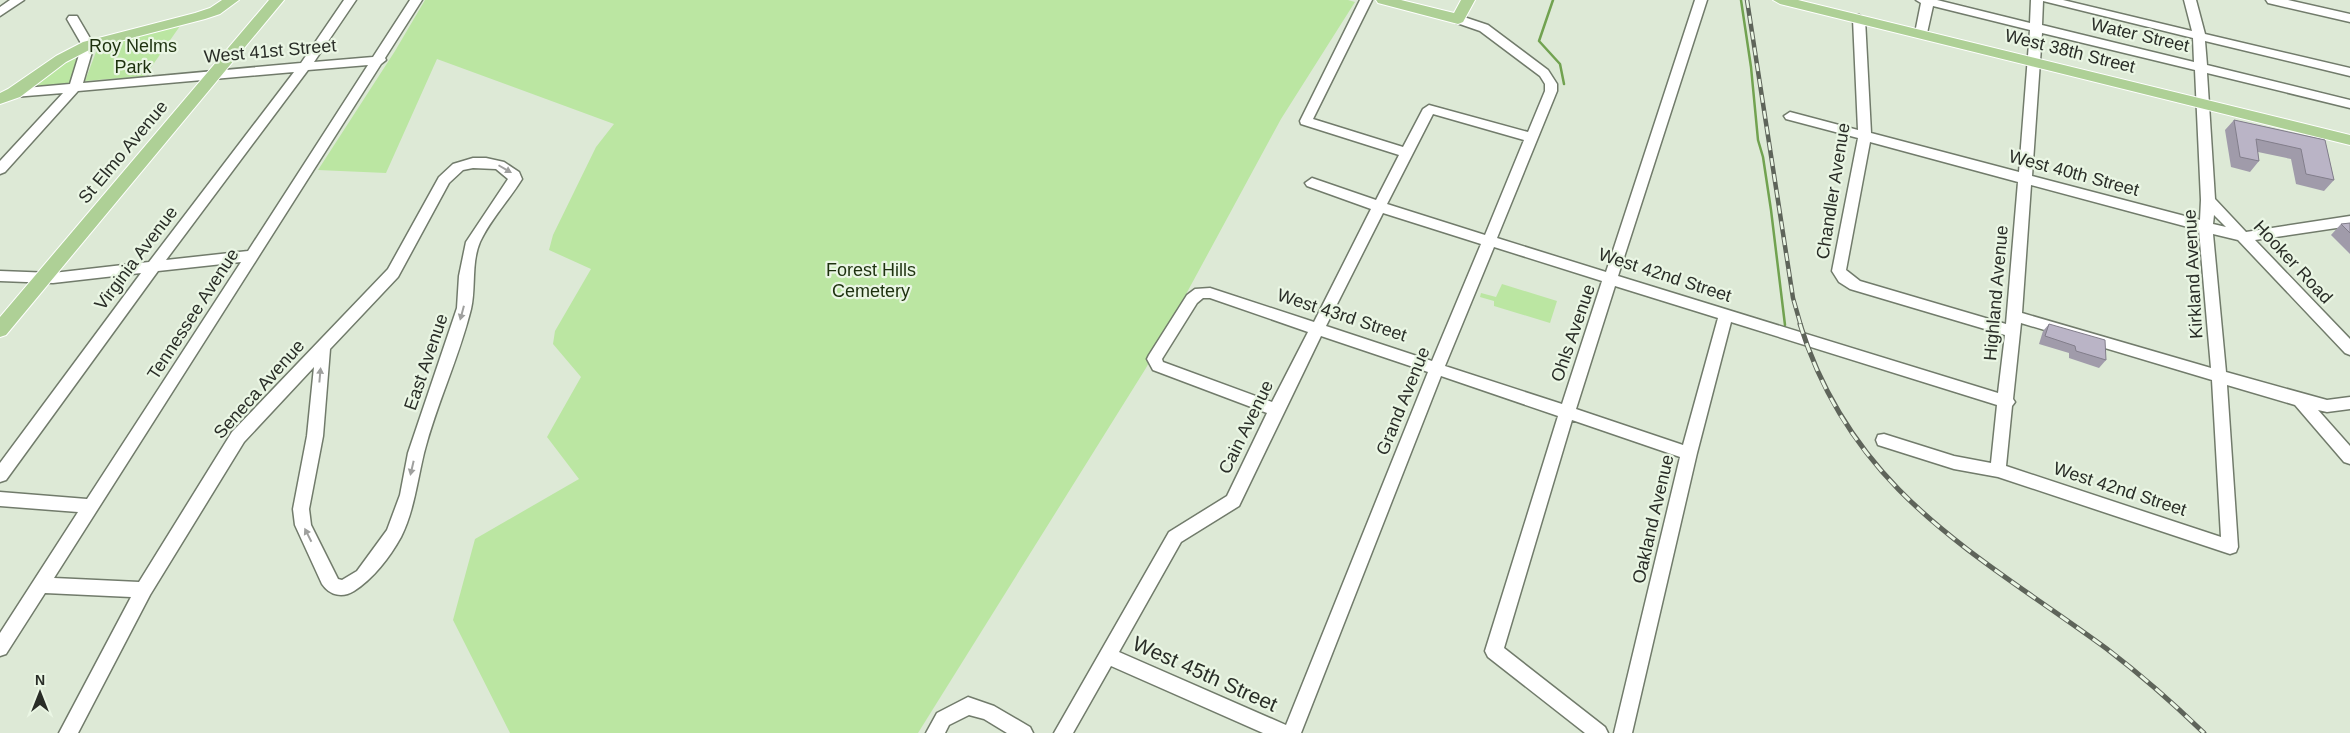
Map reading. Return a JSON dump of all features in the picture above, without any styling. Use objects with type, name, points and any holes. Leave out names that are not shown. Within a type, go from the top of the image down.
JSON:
[{"type":"main road","points":[[0,99],[14,93],[60,59],[88,45],[200,16],[215,11],[232,0]]},
{"type":"main road","name":"St Elmo Avenue","points":[[0,330],[276,0]]},
{"type":"main road","points":[[1383,0],[1458,19],[1468,0]]},
{"type":"main road","name":"West 38th Street","points":[[1780,0],[2202,102],[2350,140]]},
{"type":"street","points":[[0,12],[18,0]]},
{"type":"street","name":"Virginia Avenue","points":[[0,475],[110,324],[155,267],[305,66],[350,0]]},
{"type":"street","name":"Tennessee Avenue","points":[[0,648],[380,60],[416,0]]},
{"type":"street","points":[[1366,0],[1306,121],[1406,153]]},
{"type":"street","name":"Ohls Avenue","points":[[1600,733],[1494,651],[1567,412],[1700,0]]},
{"type":"street","points":[[1921,33],[1926,0]]},
{"type":"street","name":"Water Street","points":[[1926,0],[2350,104]]},
{"type":"street","name":"Highland Avenue","points":[[1998,470],[2007,402],[2035,62],[2037,0]]},
{"type":"street","name":"Water Street","points":[[2048,0],[2350,72]]},
{"type":"street","name":"Kirkland Avenue","points":[[2190,0],[2199,35],[2208,200],[2206,228],[2219,375],[2230,546]]},
{"type":"street","points":[[2272,0],[2350,18]]},
{"type":"street","name":"Grand Avenue","points":[[1292,733],[1437,368],[1551,91],[1551,84],[1544,73],[1490,32],[1472,23],[1458,19]]},
{"type":"street","name":"Chandler Avenue","points":[[1859,19],[1865,135],[1839,271],[1844,278],[1855,285],[2013,323]]},
{"type":"street","points":[[0,169],[75,87],[88,45],[73,20]]},
{"type":"street","name":"West 41st Street","points":[[14,93],[380,60]]},
{"type":"street","name":"Cain Avenue","points":[[1063,733],[1175,537],[1233,501],[1276,410],[1429,109],[1532,138]]},
{"type":"street","name":"West 40th Street","points":[[1790,116],[2206,228],[2244,236],[2350,221]]},
{"type":"street","name":"East Avenue","points":[[323,347],[315,436],[301,509],[303,525],[328,579],[334,586],[344,588],[363,576],[394,534],[408,495],[416,453],[464,308],[466,276],[473,242],[514,179],[510,171],[499,165],[473,163],[458,167]]},
{"type":"street","name":"Seneca Avenue","points":[[68,733],[144,590],[238,437],[393,273],[444,180],[458,167]]},
{"type":"street","name":"West 42nd Street","points":[[1312,184],[1380,207],[2007,402]]},
{"type":"street","name":"Hooker Road","points":[[2208,200],[2350,349]]},
{"type":"street","points":[[0,276],[43,278],[254,256]]},
{"type":"street","name":"West 43rd Street","points":[[1276,410],[1158,366],[1154,359],[1192,299],[1200,293],[1210,293],[1319,328],[1689,453]]},
{"type":"street","name":"Oakland Avenue","points":[[1623,733],[1689,453],[1726,315]]},
{"type":"street","points":[[2013,323],[2219,375],[2300,400],[2327,406],[2350,403]]},
{"type":"street","points":[[2300,400],[2350,457]]},
{"type":"street","points":[[1884,440],[1953,463],[1979,469],[1998,470]]},
{"type":"street","name":"West 42nd Street","points":[[1998,470],[2230,546]]},
{"type":"street","points":[[0,499],[91,506]]},
{"type":"street","points":[[40,585],[144,590]]},
{"type":"street","name":"West 45th Street","points":[[1108,656],[1284,733]]},
{"type":"street","points":[[935,733],[943,719],[968,706],[988,712],[1024,733]]},
{"type":"green space","name":"Forest Hills Cemetery","points":[[425,0],[1348,0],[1355,2],[1281,119],[1146,368],[918,733],[510,733],[453,620],[475,539],[579,479],[547,437],[581,377],[553,344],[555,331],[591,269],[549,250],[553,235],[596,147],[614,124],[437,59],[386,173],[318,170],[395,51]]},
{"type":"green space","name":"Roy Nelms Park","points":[[176,24],[180,26],[145,76],[85,81],[99,44]]},
{"type":"green space","points":[[81,53],[71,83],[29,88],[65,59]]},
{"type":"green space","points":[[1502,284],[1557,301],[1550,323],[1494,306],[1494,301],[1480,297],[1481,293],[1496,297]]},
{"type":"building","points":[[2234,120],[2325,140],[2334,180],[2306,174],[2301,149],[2256,139],[2259,161],[2240,157]]},
{"type":"building","points":[[2350,223],[2350,233],[2341,224]]},
{"type":"building","points":[[2049,324],[2105,340],[2106,360],[2076,351],[2075,346],[2045,336]]},
{"type":"waterway","points":[[1553,0],[1539,41],[1560,64],[1564,84]]},
{"type":"waterway","points":[[1741,0],[1751,67],[1758,140],[1763,157],[1771,210],[1785,325]]},
{"type":"railway","points":[[1747,0],[1793,298],[1801,326]]},
{"type":"railway","points":[[1800,324],[1823,382],[1851,432],[1885,475],[1924,514],[1966,548],[2107,649],[2157,689],[2204,733]]}]
